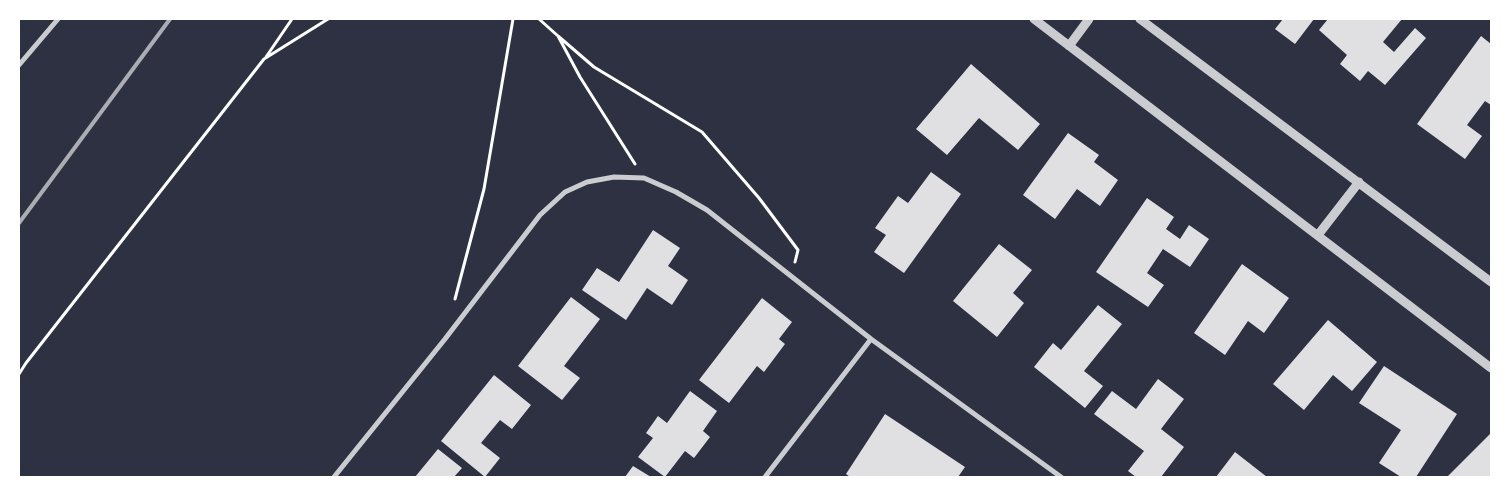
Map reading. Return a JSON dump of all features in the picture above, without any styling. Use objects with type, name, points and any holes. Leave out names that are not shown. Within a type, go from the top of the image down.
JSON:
[{"type":"street","points":[[19,66],[58,19]]},
{"type":"street","points":[[1034,19],[1491,368]]},
{"type":"street","points":[[1069,46],[1089,19]]},
{"type":"street","points":[[1140,19],[1491,282]]},
{"type":"street","points":[[334,477],[451,331],[540,215],[565,192],[587,182],[614,176],[644,178],[676,192],[708,210],[871,339],[1061,477]]},
{"type":"street","points":[[1318,235],[1359,182]]},
{"type":"street","points":[[764,477],[871,339]]},
{"type":"path","points":[[19,374],[264,59],[292,19]]},
{"type":"path","points":[[264,59],[328,19]]},
{"type":"path","points":[[454,301],[484,190],[513,19]]},
{"type":"path","points":[[539,19],[594,67],[702,132],[759,198],[798,250],[792,275]]},
{"type":"path","points":[[558,36],[580,77],[644,178]]},
{"type":"building","points":[[1283,19],[1314,19],[1295,44],[1275,29]]},
{"type":"building","points":[[1328,19],[1402,19],[1383,42],[1394,52],[1415,28],[1426,38],[1385,85],[1368,71],[1360,81],[1340,64],[1347,55],[1319,30]]},
{"type":"building","points":[[1481,36],[1491,44],[1491,105],[1485,101],[1467,125],[1482,136],[1465,159],[1417,124]]},
{"type":"building","points":[[971,64],[1040,124],[1018,150],[979,118],[947,155],[916,129]]},
{"type":"building","points":[[1068,133],[1099,155],[1094,162],[1118,180],[1100,206],[1077,189],[1055,219],[1023,195]]},
{"type":"building","points":[[931,172],[961,194],[904,273],[874,252],[886,235],[875,228],[898,196],[908,203]]},
{"type":"building","points":[[1147,198],[1174,217],[1166,229],[1180,239],[1189,225],[1209,239],[1190,267],[1163,249],[1147,273],[1164,285],[1148,307],[1096,272]]},
{"type":"building","points":[[653,230],[680,248],[668,266],[688,280],[672,305],[647,288],[626,320],[582,290],[597,268],[619,282]]},
{"type":"building","points":[[999,244],[1032,270],[1013,293],[1024,303],[997,337],[953,301]]},
{"type":"building","points":[[1242,264],[1289,298],[1264,333],[1248,321],[1225,355],[1194,333]]},
{"type":"building","points":[[571,297],[600,319],[564,366],[580,378],[562,400],[518,366]]},
{"type":"building","points":[[762,298],[792,322],[779,339],[785,344],[764,372],[757,366],[729,403],[699,380]]},
{"type":"building","points":[[1098,305],[1122,324],[1084,371],[1103,386],[1085,408],[1034,367],[1053,343],[1061,350]]},
{"type":"building","points":[[1328,320],[1377,362],[1352,391],[1333,375],[1304,410],[1273,384]]},
{"type":"building","points":[[1384,366],[1457,414],[1416,477],[1401,477],[1379,463],[1401,430],[1359,403]]},
{"type":"building","points":[[494,375],[531,405],[512,429],[500,420],[481,443],[500,458],[485,477],[441,441]]},
{"type":"building","points":[[1158,379],[1184,399],[1161,429],[1184,447],[1161,477],[1136,477],[1128,471],[1144,451],[1094,414],[1112,391],[1136,409]]},
{"type":"building","points":[[690,391],[717,411],[703,431],[710,437],[694,458],[685,451],[665,477],[638,457],[653,438],[646,433],[658,416],[667,423]]},
{"type":"building","points":[[885,414],[965,467],[958,477],[850,477],[846,474]]},
{"type":"building","points":[[1491,433],[1491,477],[1447,477]]},
{"type":"building","points":[[438,449],[462,468],[454,477],[415,477]]},
{"type":"building","points":[[1235,452],[1267,477],[1216,477]]},
{"type":"building","points":[[633,466],[651,477],[625,477]]},
{"type":"railway","points":[[19,223],[170,19]]}]
